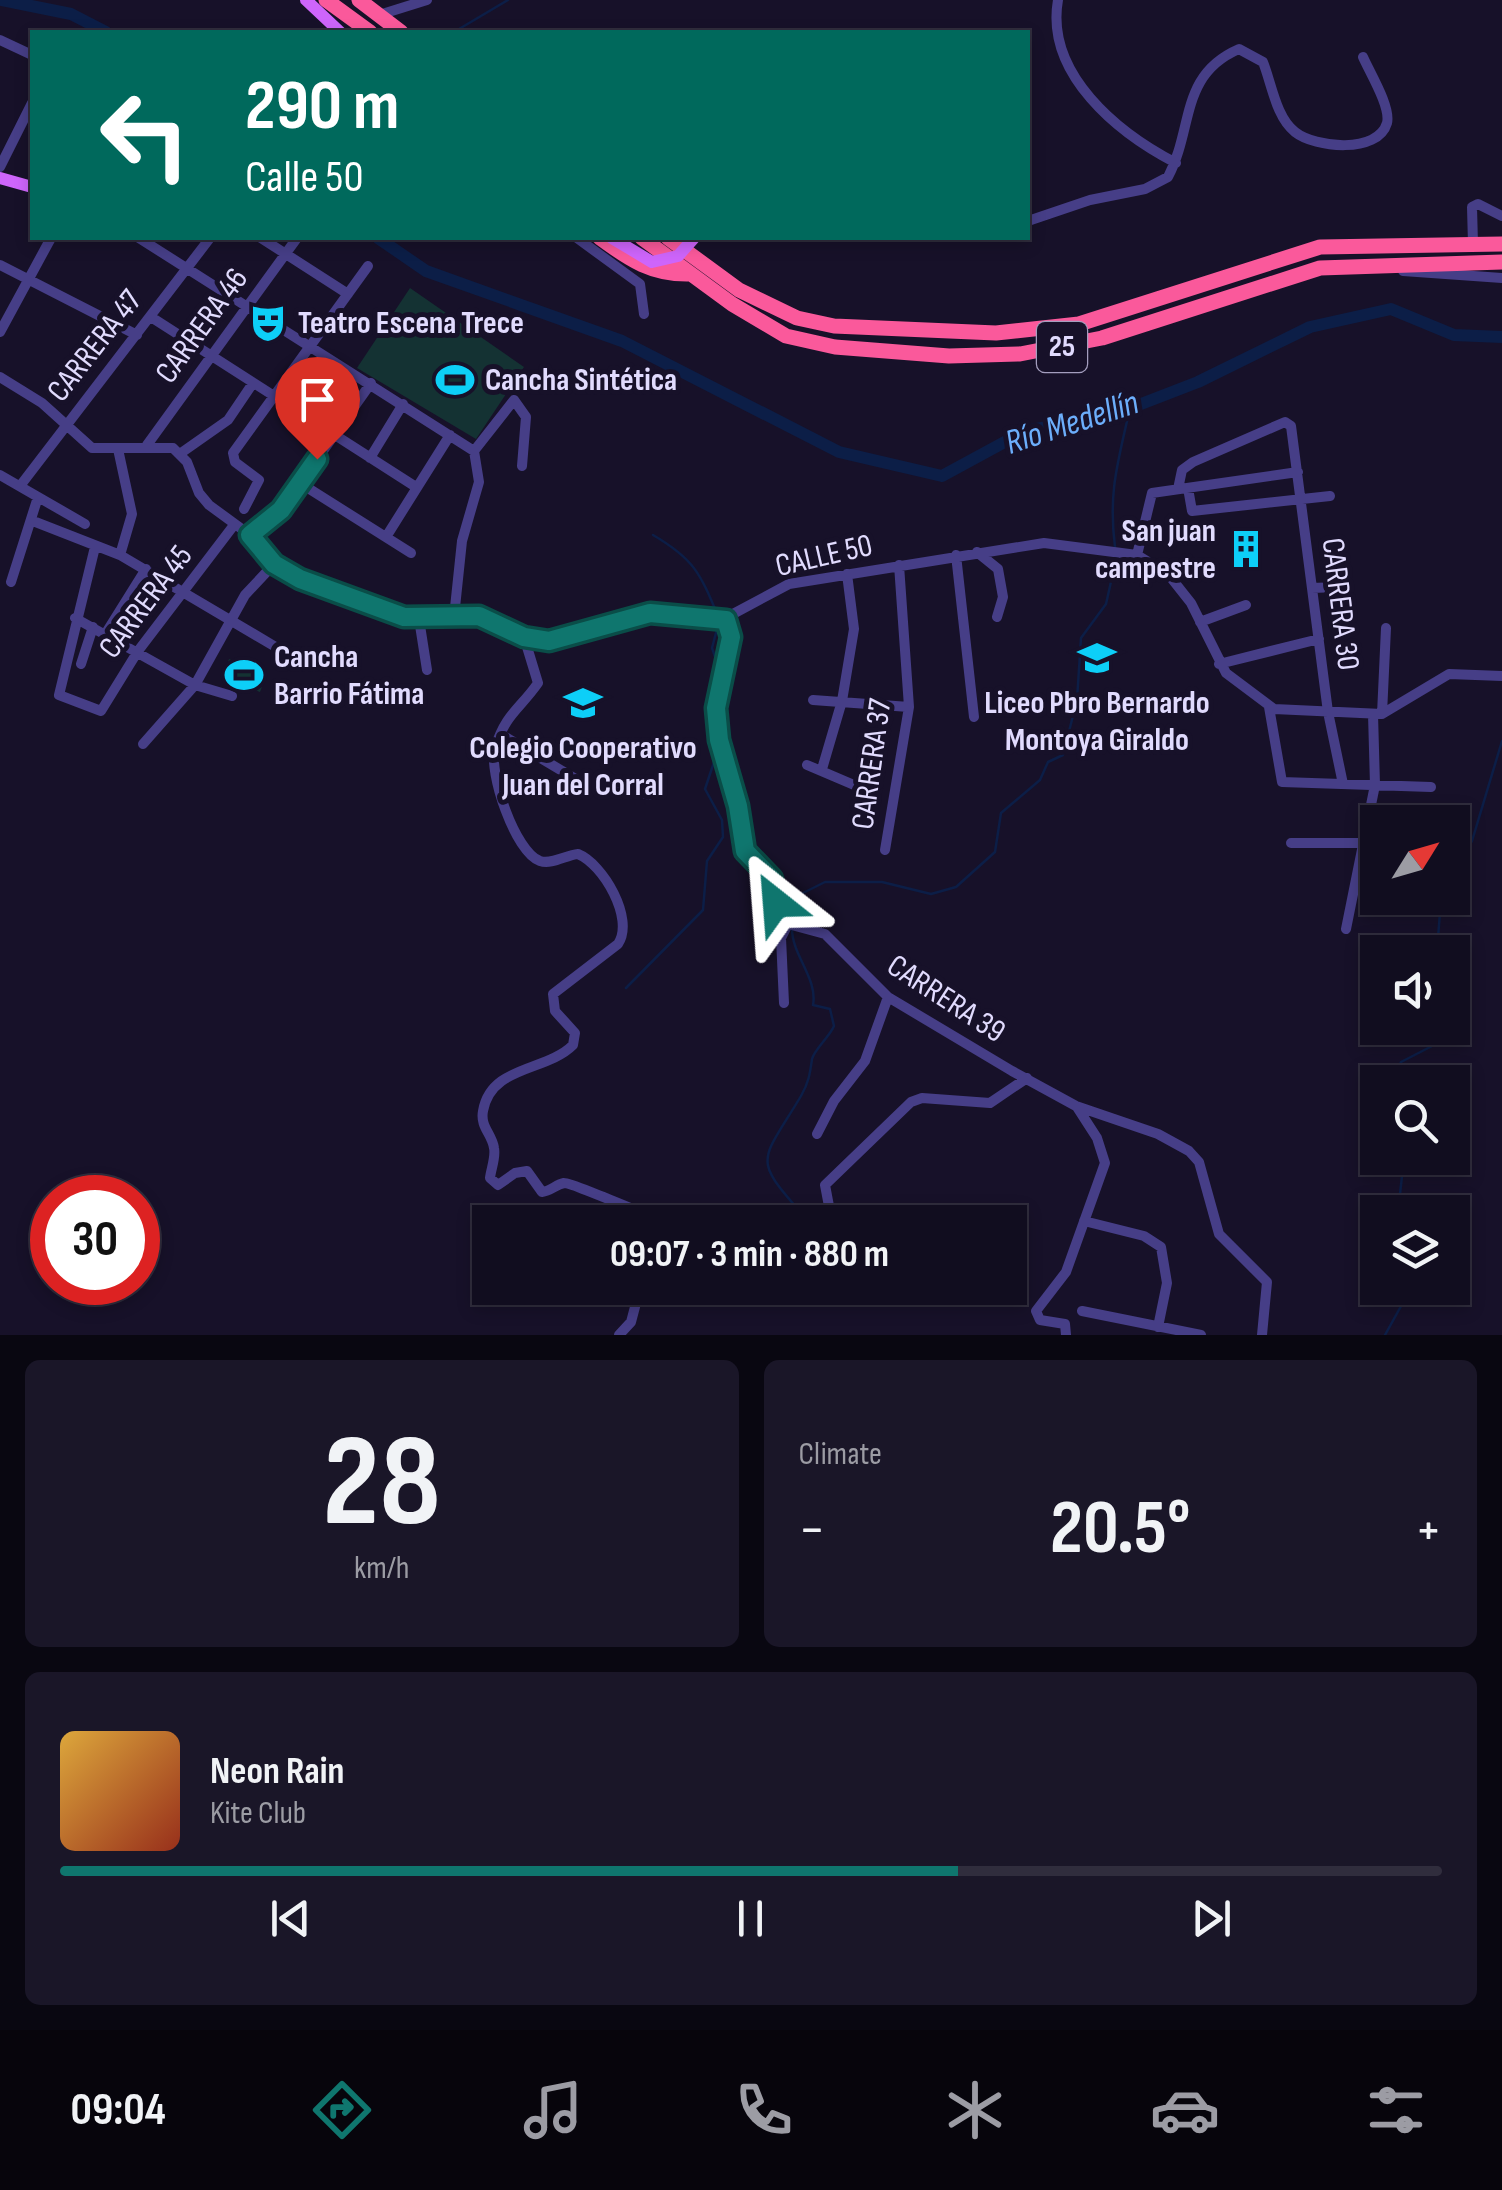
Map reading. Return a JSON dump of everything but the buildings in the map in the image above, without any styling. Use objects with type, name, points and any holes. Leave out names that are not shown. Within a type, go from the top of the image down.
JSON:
[{"type":"highway","points":[[326,0],[367,30]]},
{"type":"highway","points":[[359,0],[398,30]]},
{"type":"highway","points":[[603,240],[641,266],[670,274],[690,274]]},
{"type":"highway","name":"25","points":[[645,240],[760,323],[811,344],[978,356],[1054,349],[1129,331],[1306,270],[1502,262]]},
{"type":"highway","name":"25","points":[[671,240],[740,290],[797,318],[834,326],[978,332],[1024,332],[1079,324],[1320,248],[1502,244]]},
{"type":"main road","points":[[306,0],[338,30]]},
{"type":"main road","points":[[0,178],[30,186]]},
{"type":"main road","points":[[615,240],[652,262],[678,256],[692,240]]},
{"type":"street","points":[[379,15],[427,0]]},
{"type":"street","points":[[1058,0],[1058,34],[1067,60],[1092,99],[1117,129],[1176,163]]},
{"type":"street","points":[[400,30],[404,8]]},
{"type":"street","points":[[0,40],[30,53]]},
{"type":"street","points":[[1030,221],[1090,200],[1146,189],[1168,177],[1176,163],[1202,75],[1218,58],[1240,49],[1263,62],[1282,116],[1295,132],[1324,142],[1370,140],[1384,128],[1387,115],[1364,57]]},
{"type":"street","points":[[0,167],[30,107]]},
{"type":"street","points":[[1473,244],[1472,207],[1478,204],[1502,216]]},
{"type":"street","points":[[0,332],[50,240]]},
{"type":"street","points":[[142,240],[474,451],[479,482],[462,541],[454,617]]},
{"type":"street","name":"CARRERA 47","points":[[20,486],[209,240]]},
{"type":"street","points":[[263,240],[348,294]]},
{"type":"street","name":"CARRERA 46","points":[[147,445],[296,240]]},
{"type":"street","points":[[580,240],[640,284],[644,314]]},
{"type":"street","points":[[1383,264],[1409,272],[1502,278]]},
{"type":"street","points":[[0,265],[137,334]]},
{"type":"street","points":[[244,509],[259,480],[235,462],[233,453],[368,266]]},
{"type":"street","points":[[151,317],[416,487]]},
{"type":"street","points":[[0,377],[42,402],[92,448],[118,450],[147,445],[182,453],[228,420],[252,383]]},
{"type":"street","points":[[250,535],[281,510],[371,383]]},
{"type":"street","points":[[474,451],[514,400],[526,417],[522,466]]},
{"type":"street","points":[[370,458],[404,404]]},
{"type":"street","name":"CARRERA 30","points":[[1183,488],[1182,470],[1192,462],[1285,422],[1292,430],[1328,712],[1343,784]]},
{"type":"street","points":[[386,537],[450,435]]},
{"type":"street","points":[[118,450],[132,514],[120,555]]},
{"type":"street","points":[[182,453],[199,493],[250,535],[274,564],[324,590],[419,619],[490,619],[524,637],[563,640],[650,613],[726,620],[731,637],[716,708],[719,740],[738,806],[745,851],[772,879],[776,903],[788,924],[781,938],[784,1004]]},
{"type":"street","points":[[1136,555],[1152,493],[1298,472]]},
{"type":"street","points":[[0,475],[85,524]]},
{"type":"street","points":[[300,483],[411,553]]},
{"type":"street","points":[[1183,488],[1192,511],[1302,496],[1330,496]]},
{"type":"street","points":[[11,582],[38,497]]},
{"type":"street","points":[[33,521],[120,555],[274,646]]},
{"type":"street","name":"CARRERA 45","points":[[75,618],[59,696],[101,711],[138,651],[234,525]]},
{"type":"street","name":"CALLE 50","points":[[726,620],[789,584],[956,555],[1044,543],[1136,555],[1178,584],[1219,664],[1269,706]]},
{"type":"street","points":[[95,547],[75,618],[195,685],[232,696]]},
{"type":"street","points":[[977,552],[998,569],[1003,597],[997,617]]},
{"type":"street","points":[[956,555],[974,717]]},
{"type":"street","points":[[143,744],[195,685],[258,576],[274,564]]},
{"type":"street","name":"CARRERA 37","points":[[885,850],[909,707],[900,565]]},
{"type":"street","points":[[106,633],[146,569]]},
{"type":"street","points":[[822,769],[842,700],[854,629],[847,574]]},
{"type":"street","points":[[1312,588],[1338,587]]},
{"type":"street","points":[[1200,622],[1246,605]]},
{"type":"street","points":[[419,619],[427,670]]},
{"type":"street","points":[[81,664],[93,627]]},
{"type":"street","points":[[1370,805],[1386,628]]},
{"type":"street","points":[[524,637],[538,683],[516,704],[494,762],[514,836],[526,853],[542,861],[578,854],[593,862],[621,914],[624,932],[618,944],[554,994],[555,1011],[575,1033],[574,1045],[532,1069],[511,1073],[488,1098],[483,1126],[495,1150],[490,1178],[502,1184],[522,1170],[542,1192],[564,1183],[577,1185],[614,1205]]},
{"type":"street","points":[[1219,664],[1318,638]]},
{"type":"street","points":[[1431,786],[1282,782],[1269,706],[1378,714],[1449,674],[1502,676]]},
{"type":"street","points":[[813,700],[909,707]]},
{"type":"street","points":[[502,735],[579,781],[610,782],[649,795]]},
{"type":"street","points":[[807,766],[854,785]]},
{"type":"street","points":[[1291,843],[1360,842]]},
{"type":"street","points":[[1346,930],[1360,853]]},
{"type":"street","name":"CARRERA 39","points":[[788,924],[825,934],[888,998],[1076,1106],[1158,1134],[1195,1156],[1219,1234],[1267,1282],[1262,1335]]},
{"type":"street","points":[[817,1134],[834,1101],[865,1062],[888,998]]},
{"type":"street","points":[[828,1205],[824,1186],[911,1102],[922,1098],[990,1104],[1027,1078]]},
{"type":"street","points":[[1066,1335],[1066,1324],[1040,1320],[1036,1311],[1066,1272],[1105,1163],[1097,1138],[1076,1106]]},
{"type":"street","points":[[1084,1221],[1144,1236],[1165,1252],[1166,1284],[1158,1327]]},
{"type":"street","points":[[619,1335],[631,1322],[636,1305]]},
{"type":"street","points":[[1082,1311],[1201,1335]]},
{"type":"street","points":[[1114,1335],[1117,1318]]},
{"type":"green space","name":"Cancha Sintética","points":[[410,288],[524,367],[476,439],[357,368]]},
{"type":"green space","name":"Cancha Barrio Fátima","points":[[229,659],[267,673],[260,692],[222,678]]},
{"type":"waterway","name":"Río Medellín","points":[[2,0],[71,14],[102,30]]},
{"type":"waterway","points":[[457,30],[508,0]]},
{"type":"waterway","name":"Río Medellín","points":[[381,240],[426,271],[622,341],[839,452],[942,476],[1025,431],[1110,416],[1198,382],[1310,327],[1391,309],[1454,335],[1502,337]]},
{"type":"waterway","points":[[1115,547],[1114,493],[1130,408]]},
{"type":"waterway","points":[[653,535],[694,568],[718,616]]},
{"type":"waterway","points":[[793,921],[795,897],[825,882],[882,882],[931,894],[956,887],[995,852],[1001,813],[1040,780],[1048,762],[1063,755],[1077,700],[1081,638],[1106,604],[1117,555]]},
{"type":"waterway","points":[[717,629],[712,648],[719,668]]},
{"type":"waterway","points":[[626,988],[703,910],[707,861],[723,837],[722,820],[705,789],[714,762],[708,706],[716,684]]},
{"type":"waterway","points":[[1470,844],[1502,741]]},
{"type":"waterway","points":[[1438,935],[1440,915]]},
{"type":"waterway","points":[[792,929],[812,986],[813,1005],[830,1009],[834,1026],[813,1055],[806,1086],[770,1149],[770,1172],[795,1205]]},
{"type":"waterway","points":[[1400,1065],[1434,1045]]},
{"type":"waterway","points":[[1400,1195],[1402,1175]]},
{"type":"waterway","points":[[1385,1335],[1402,1305]]},
{"type":"place","name":"Teatro Escena Trece","points":[[268,323]]},
{"type":"place","name":"Cancha Sintética","points":[[455,380]]},
{"type":"place","name":"San juan campestre","points":[[1246,549]]},
{"type":"place","name":"Liceo Pbro Bernardo Montoya Giraldo","points":[[1097,658]]},
{"type":"place","name":"Cancha Barrio Fátima","points":[[244,675]]},
{"type":"place","name":"Colegio Cooperativo Juan del Corral","points":[[583,703]]},
{"type":"route","points":[[317,459],[274,518],[250,535],[279,568],[324,590],[404,617],[479,616],[524,637],[549,641],[650,613],[726,620],[731,637],[716,708],[719,740],[738,806],[745,851],[772,879],[776,903]]}]
